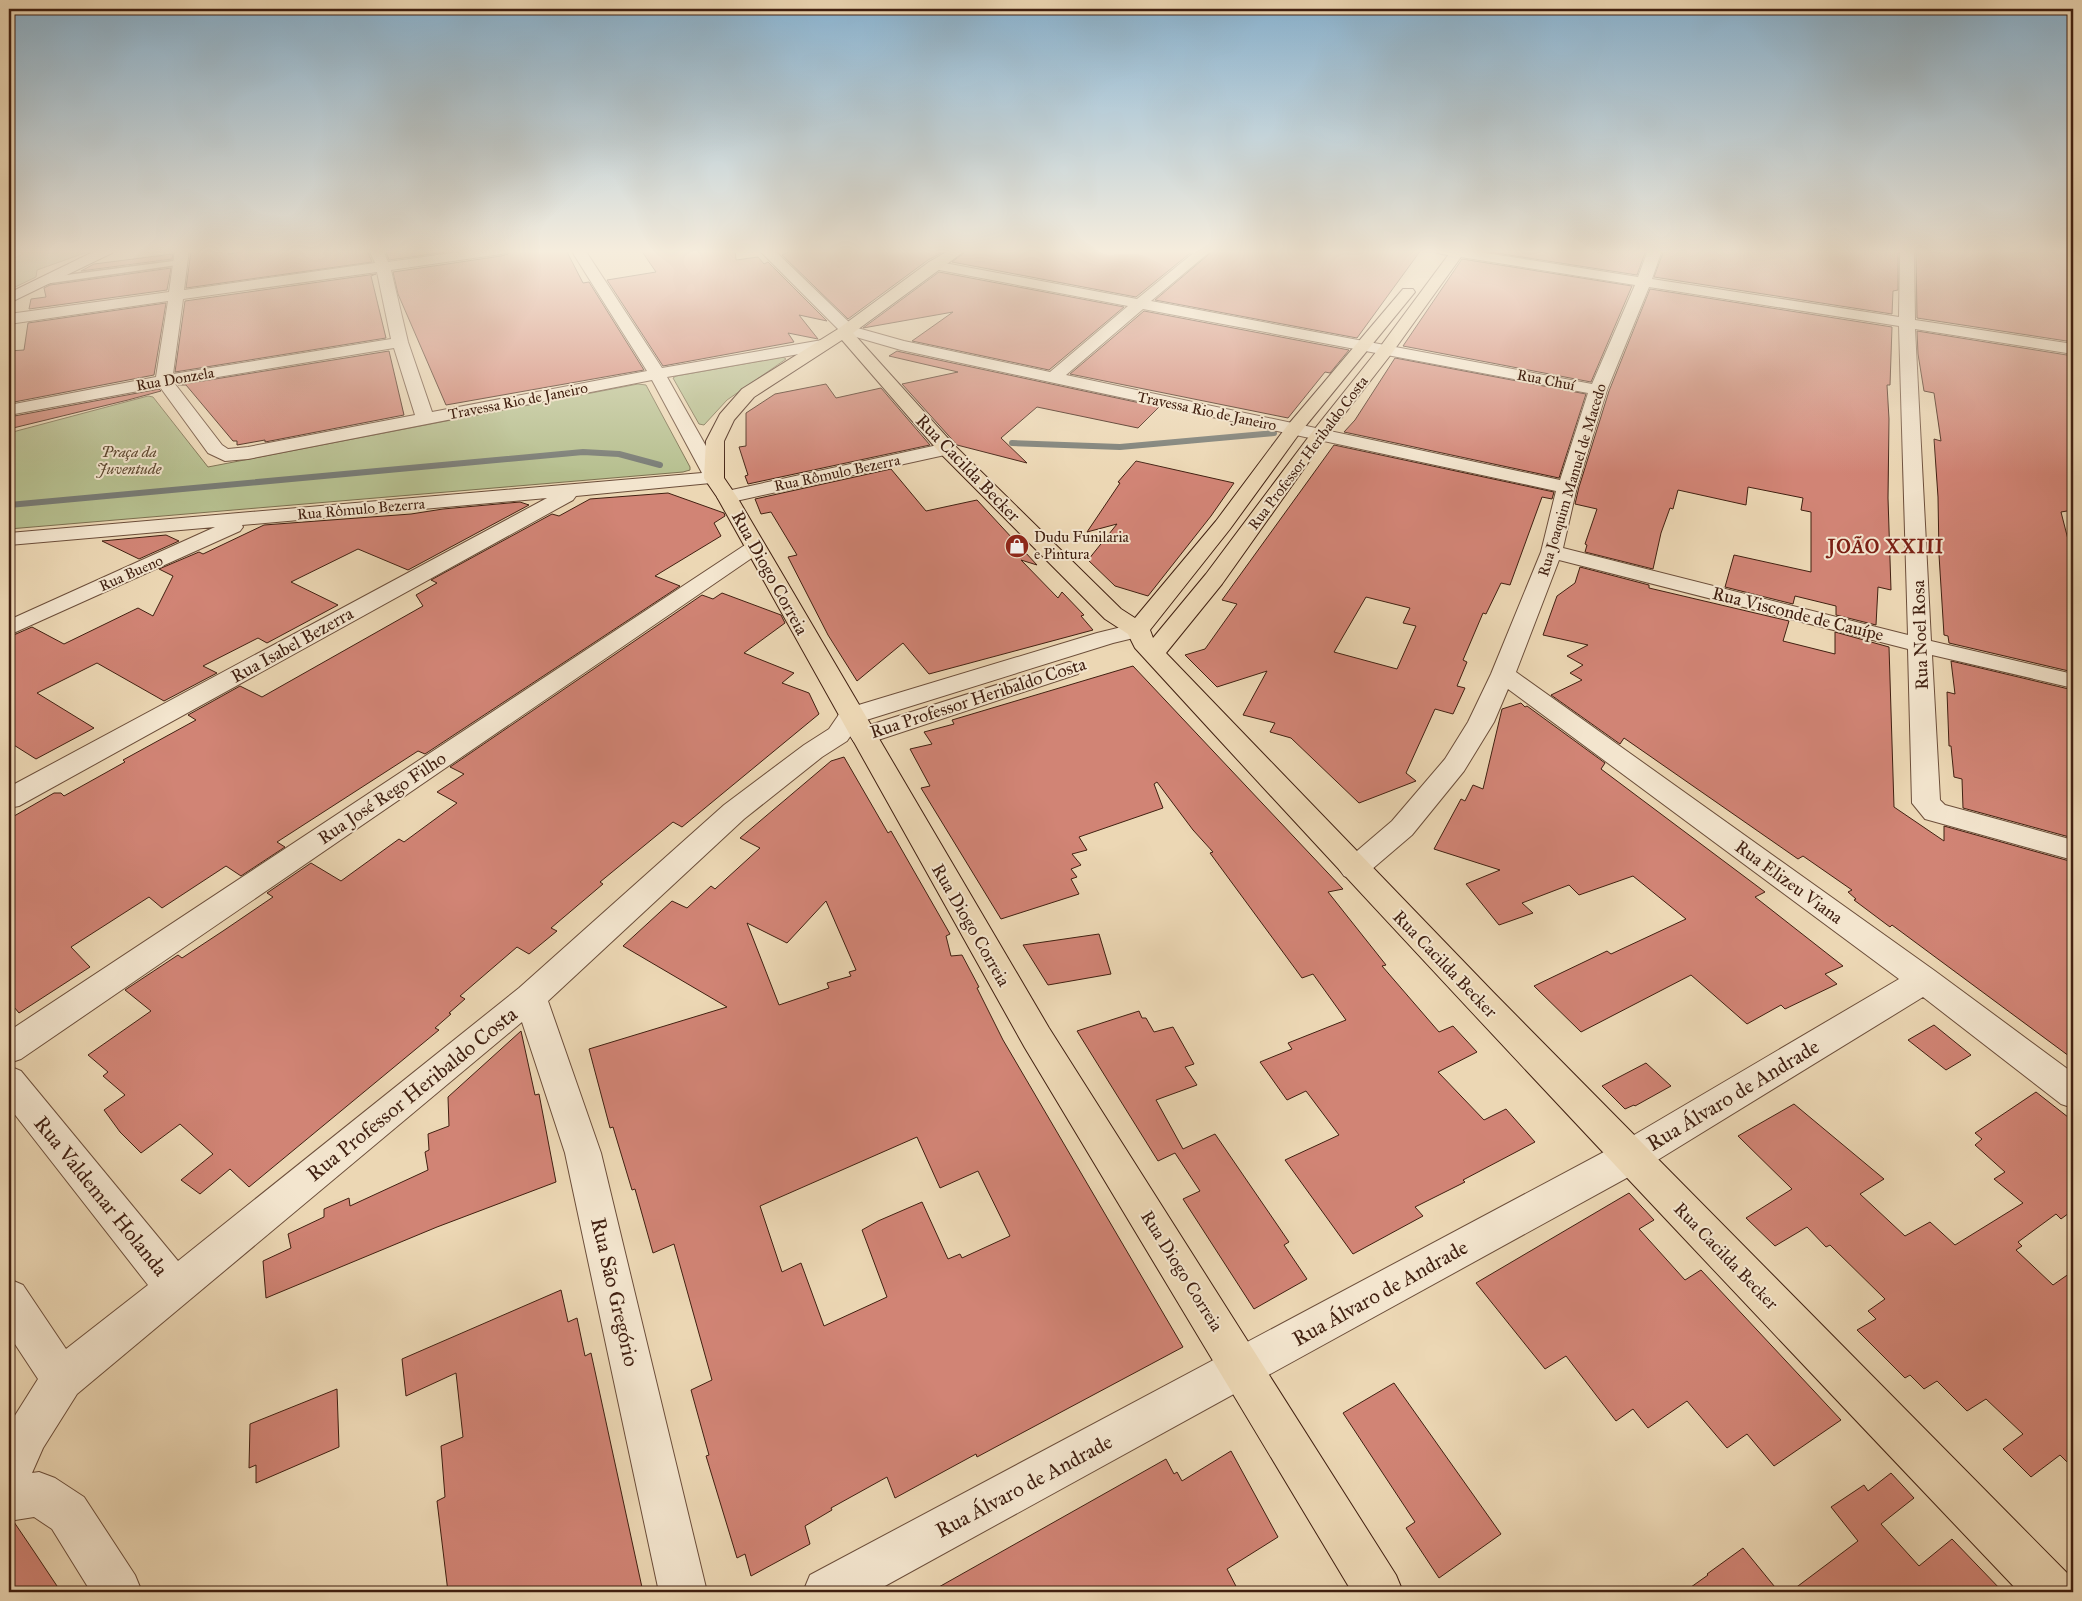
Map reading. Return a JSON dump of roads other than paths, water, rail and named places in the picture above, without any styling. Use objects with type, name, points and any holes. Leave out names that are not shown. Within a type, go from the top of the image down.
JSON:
[{"type":"main road","points":[[720,488],[715,441],[726,418],[748,393],[854,325]]},
{"type":"main road","name":"Rua Professor Heribaldo Costa","points":[[1145,642],[1223,525],[1294,430],[1380,325]]},
{"type":"main road","name":"Rua Professor Heribaldo Costa","points":[[1145,642],[1214,580],[1319,435],[1404,325]]},
{"type":"main road","name":"Rua Cacilda Becker","points":[[846,331],[948,449],[1113,614],[1145,642],[1354,869],[2052,1592]]},
{"type":"main road","name":"Rua Diogo Correia","points":[[720,488],[756,548],[850,729],[1037,1038],[1379,1592]]},
{"type":"street","points":[[164,381],[171,325]]},
{"type":"street","points":[[396,325],[425,418]]},
{"type":"street","name":"Rua Diogo Correia","points":[[626,325],[657,374],[720,488]]},
{"type":"street","name":"Rua Cacilda Becker","points":[[840,325],[846,331]]},
{"type":"street","points":[[1054,377],[1114,325]]},
{"type":"street","name":"Rua Chuí","points":[[1248,325],[1598,390]]},
{"type":"street","name":"Rua Joaquim Manuel de Macedo","points":[[1354,869],[1402,828],[1455,765],[1481,722],[1503,674],[1552,552],[1567,487],[1598,390],[1626,325]]},
{"type":"street","name":"Rua Noel Rosa","points":[[1907,325],[1926,803],[1935,812],[2073,850]]},
{"type":"street","points":[[1918,325],[2073,349]]},
{"type":"street","name":"Travessa Rio de Janeiro","points":[[846,331],[901,346],[1567,487]]},
{"type":"street","name":"Rua Donzela","points":[[9,410],[164,381],[400,342]]},
{"type":"street","name":"Travessa Rio de Janeiro","points":[[164,381],[215,449],[225,455],[235,455],[657,374],[822,345]]},
{"type":"street","name":"Rua Rômulo Bezerra","points":[[9,538],[576,490],[720,488],[948,449]]},
{"type":"street","name":"Rua Isabel Bezerra","points":[[9,799],[576,490]]},
{"type":"street","name":"Rua Bueno","points":[[9,628],[252,518]]},
{"type":"street","name":"Rua José Rego Filho","points":[[9,1049],[756,548]]},
{"type":"street","name":"Rua Visconde de Cauípe","points":[[1552,552],[1920,645],[2073,681]]},
{"type":"street","name":"Rua Professor Heribaldo Costa","points":[[9,1472],[28,1432],[62,1379],[530,997],[734,812],[813,750],[850,729],[1116,653],[1130,642],[1145,642]]},
{"type":"street","name":"Rua Elizeu Viana","points":[[1503,674],[1924,980],[2073,1093]]},
{"type":"street","name":"Rua Álvaro de Andrade","points":[[827,1592],[1630,1157],[1924,980]]},
{"type":"street","name":"Rua São Gregório","points":[[530,997],[582,1153],[683,1592]]},
{"type":"street","name":"Rua Valdemar Holanda","points":[[9,1081],[175,1288]]},
{"type":"street","points":[[9,1299],[62,1379]]},
{"type":"street","points":[[9,1499],[39,1494],[68,1513],[118,1592]]},
{"type":"waterway","points":[[1012,443],[1120,447],[1274,433]]},
{"type":"waterway","points":[[9,505],[583,452],[619,454],[660,465]]},
{"type":"place","name":"Dudu Funilaria e Pintura","points":[[1017,546]]},
{"type":"district","name":"JOÃO XXIII","points":[[1886,546]]},
{"type":"park label","name":"Praça da Juventude","points":[[129,460]]}]
